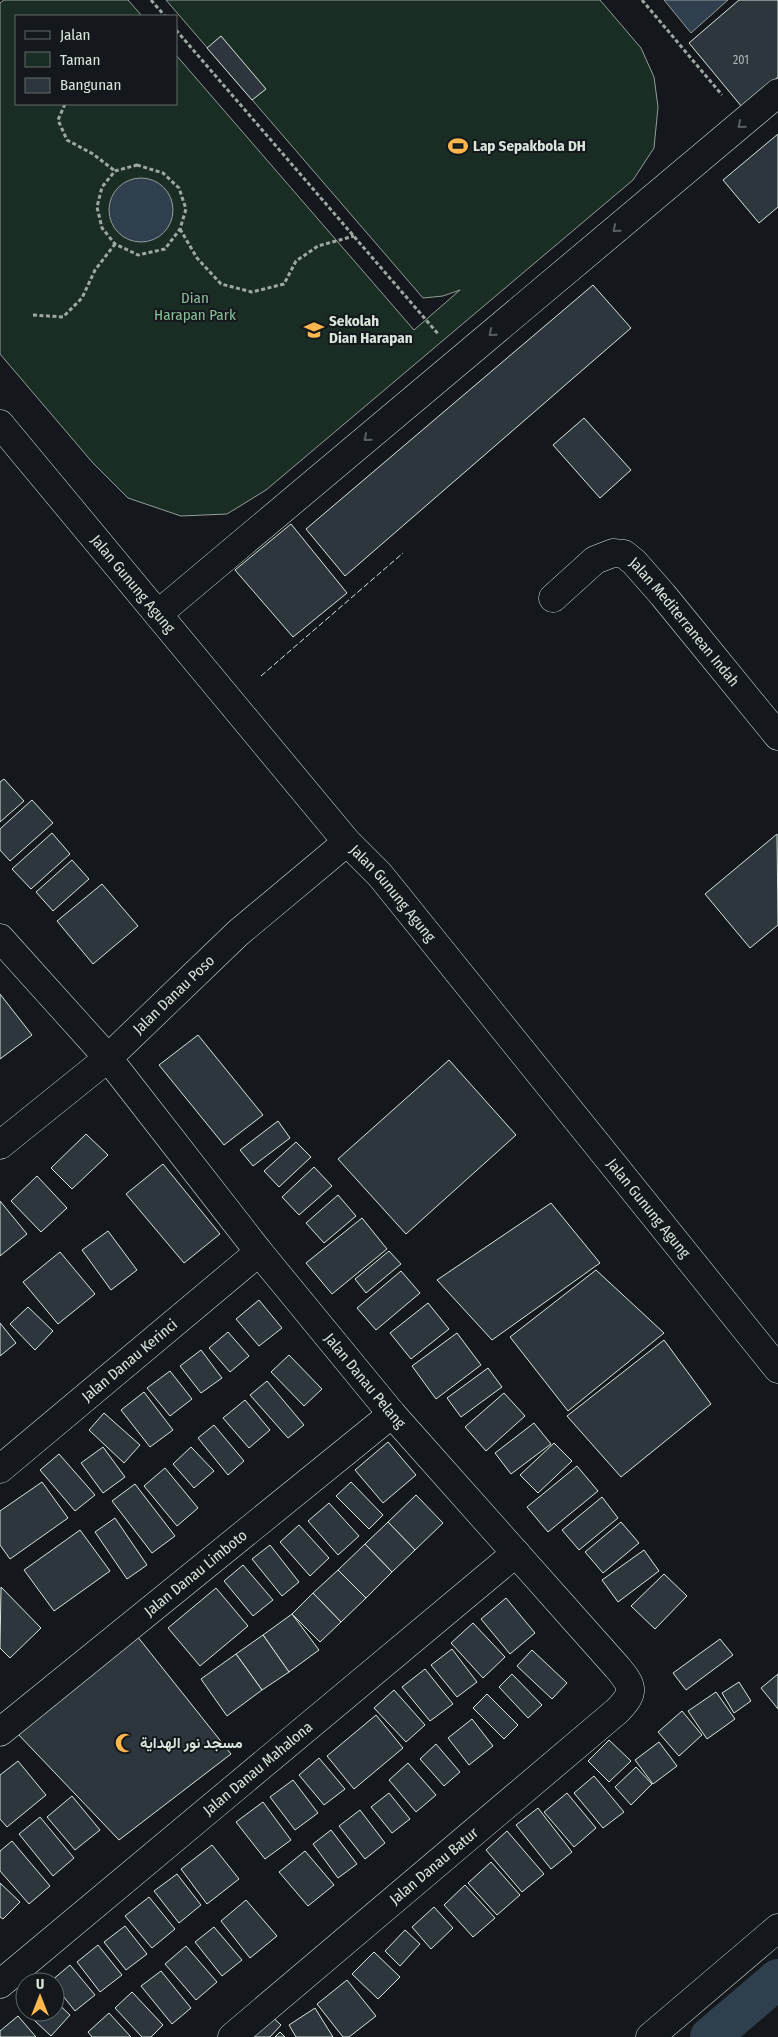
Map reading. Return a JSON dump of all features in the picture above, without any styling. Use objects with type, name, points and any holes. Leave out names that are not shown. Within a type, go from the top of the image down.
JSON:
[{"type":"street","points":[[158,614],[778,93]]},
{"type":"street","name":"Jalan Gunung Agung","points":[[0,424],[347,842],[380,875],[778,1369]]},
{"type":"street","name":"Jalan Mediterranean Indah","points":[[553,598],[595,560],[613,553],[624,554],[634,562],[663,595],[778,736]]},
{"type":"street","name":"Jalan Danau Poso","points":[[0,1145],[108,1058],[238,933],[347,842]]},
{"type":"street","name":"Jalan Danau Pelang","points":[[0,938],[108,1058],[259,1252],[392,1414],[617,1667],[628,1681],[631,1692]]},
{"type":"street","name":"Jalan Danau Kerinci","points":[[0,1469],[259,1252]]},
{"type":"street","name":"Jalan Danau Limboto","points":[[0,1732],[392,1414]]},
{"type":"street","name":"Jalan Danau Mahalona","points":[[0,1984],[516,1553]]},
{"type":"street","name":"Jalan Danau Batur","points":[[232,2037],[618,1711],[629,1698],[631,1692]]},
{"type":"street","points":[[650,2037],[778,1928]]},
{"type":"path","points":[[151,0],[164,15]]},
{"type":"path","points":[[642,0],[744,122]]},
{"type":"path","points":[[178,32],[460,360]]},
{"type":"path","points":[[65,105],[58,120],[67,140],[93,154],[115,171]]},
{"type":"path","points":[[136,165],[163,173],[178,188],[186,209],[180,229],[164,249],[138,255],[115,244],[102,228],[97,207],[102,187],[115,171],[136,165]]},
{"type":"path","points":[[180,229],[197,258],[221,284],[252,292],[284,284],[296,262],[318,246],[354,236]]},
{"type":"path","points":[[34,315],[63,317],[82,298],[94,270],[115,244]]},
{"type":"green space","name":"Sekolah Dian Harapan","points":[[4,0],[128,0],[141,15],[15,15],[15,105],[178,105],[178,57],[414,330],[460,290],[443,296],[423,298],[166,0],[600,0],[641,48],[654,77],[658,107],[654,148],[633,180],[266,490],[227,514],[181,516],[128,498],[93,463],[0,354],[0,3]]},
{"type":"water","points":[[664,0],[728,0],[691,33]]},
{"type":"water","points":[[141,178],[159,184],[167,192],[173,210],[167,228],[159,236],[141,242],[123,236],[115,228],[109,210],[115,192],[123,184]]},
{"type":"building","points":[[739,0],[778,0],[778,77],[742,107],[689,43]]},
{"type":"building","points":[[221,36],[266,89],[252,100],[207,48]]},
{"type":"building","points":[[778,134],[778,207],[759,223],[723,180]]},
{"type":"building","points":[[593,285],[631,328],[345,576],[306,529]]},
{"type":"building","points":[[584,418],[631,470],[600,498],[553,445]]},
{"type":"building","points":[[291,524],[347,593],[293,637],[235,570]]},
{"type":"building","points":[[4,779],[24,801],[0,822],[0,782]]},
{"type":"building","points":[[32,800],[53,823],[10,861],[0,850],[0,829]]},
{"type":"building","points":[[52,833],[70,854],[31,889],[12,869]]},
{"type":"building","points":[[777,834],[778,925],[750,948],[705,894]]},
{"type":"building","points":[[72,860],[89,879],[53,911],[36,892]]},
{"type":"building","points":[[102,884],[138,926],[93,964],[57,921]]},
{"type":"building","points":[[0,994],[32,1035],[0,1059]]},
{"type":"building","points":[[198,1035],[263,1115],[224,1145],[159,1065]]},
{"type":"building","points":[[449,1060],[516,1135],[406,1234],[338,1159]]},
{"type":"building","points":[[278,1121],[290,1138],[253,1166],[240,1150]]},
{"type":"building","points":[[86,1134],[108,1155],[72,1189],[51,1168]]},
{"type":"building","points":[[296,1142],[311,1157],[279,1187],[264,1171]]},
{"type":"building","points":[[163,1164],[220,1234],[184,1263],[126,1194]]},
{"type":"building","points":[[314,1167],[332,1186],[299,1215],[282,1197]]},
{"type":"building","points":[[37,1176],[67,1208],[41,1232],[11,1201]]},
{"type":"building","points":[[338,1195],[356,1216],[324,1243],[306,1223]]},
{"type":"building","points":[[0,1201],[27,1234],[0,1256]]},
{"type":"building","points":[[551,1203],[600,1263],[492,1340],[437,1280]]},
{"type":"building","points":[[362,1218],[387,1249],[332,1294],[306,1263]]},
{"type":"building","points":[[108,1231],[137,1270],[111,1290],[82,1250]]},
{"type":"building","points":[[389,1251],[401,1264],[366,1293],[355,1279]]},
{"type":"building","points":[[60,1252],[95,1294],[58,1324],[23,1282]]},
{"type":"building","points":[[596,1270],[664,1333],[568,1411],[510,1337]]},
{"type":"building","points":[[401,1271],[420,1293],[376,1330],[357,1308]]},
{"type":"building","points":[[259,1300],[282,1328],[259,1346],[236,1319]]},
{"type":"building","points":[[428,1303],[449,1329],[411,1359],[390,1333]]},
{"type":"building","points":[[28,1307],[53,1331],[35,1350],[10,1324]]},
{"type":"building","points":[[0,1323],[16,1343],[0,1356]]},
{"type":"building","points":[[228,1332],[249,1356],[230,1372],[209,1348]]},
{"type":"building","points":[[457,1333],[481,1365],[436,1399],[412,1366]]},
{"type":"building","points":[[664,1340],[711,1404],[621,1477],[567,1416]]},
{"type":"building","points":[[201,1350],[222,1378],[201,1393],[180,1366]]},
{"type":"building","points":[[289,1355],[322,1389],[304,1406],[271,1372]]},
{"type":"building","points":[[488,1368],[502,1387],[461,1417],[447,1398]]},
{"type":"building","points":[[170,1371],[192,1399],[170,1416],[147,1388]]},
{"type":"building","points":[[267,1381],[304,1425],[288,1438],[250,1395]]},
{"type":"building","points":[[144,1392],[173,1430],[150,1447],[121,1410]]},
{"type":"building","points":[[504,1393],[525,1416],[486,1451],[465,1427]]},
{"type":"building","points":[[245,1400],[270,1430],[249,1448],[223,1418]]},
{"type":"building","points":[[104,1413],[140,1445],[124,1463],[89,1430]]},
{"type":"building","points":[[534,1423],[551,1444],[511,1474],[495,1453]]},
{"type":"building","points":[[214,1425],[244,1461],[228,1475],[198,1438]]},
{"type":"building","points":[[388,1442],[416,1475],[383,1503],[355,1470]]},
{"type":"building","points":[[554,1443],[572,1461],[538,1493],[520,1475]]},
{"type":"building","points":[[103,1447],[125,1477],[103,1493],[81,1463]]},
{"type":"building","points":[[191,1447],[214,1471],[194,1488],[173,1464]]},
{"type":"building","points":[[59,1454],[95,1495],[75,1511],[40,1470]]},
{"type":"building","points":[[577,1466],[598,1491],[548,1532],[527,1507]]},
{"type":"building","points":[[165,1468],[198,1508],[177,1526],[144,1486]]},
{"type":"building","points":[[42,1482],[68,1518],[10,1559],[0,1545],[0,1511]]},
{"type":"building","points":[[351,1482],[383,1515],[369,1529],[336,1496]]},
{"type":"building","points":[[135,1484],[175,1536],[152,1553],[112,1501]]},
{"type":"building","points":[[416,1495],[443,1523],[415,1550],[388,1522]]},
{"type":"building","points":[[602,1497],[618,1518],[579,1550],[562,1530]]},
{"type":"building","points":[[329,1503],[359,1536],[338,1555],[308,1521]]},
{"type":"building","points":[[115,1518],[147,1565],[127,1579],[95,1532]]},
{"type":"building","points":[[388,1522],[415,1550],[392,1572],[365,1544]]},
{"type":"building","points":[[621,1522],[639,1543],[603,1573],[585,1552]]},
{"type":"building","points":[[299,1525],[329,1558],[310,1576],[280,1542]]},
{"type":"building","points":[[80,1530],[110,1571],[54,1611],[24,1570]]},
{"type":"building","points":[[365,1544],[392,1572],[366,1598],[338,1570]]},
{"type":"building","points":[[270,1545],[299,1582],[282,1596],[252,1559]]},
{"type":"building","points":[[644,1550],[659,1571],[618,1602],[602,1580]]},
{"type":"building","points":[[243,1565],[273,1600],[253,1616],[224,1581]]},
{"type":"building","points":[[338,1570],[366,1598],[341,1622],[313,1593]]},
{"type":"building","points":[[664,1574],[687,1596],[655,1629],[631,1606]]},
{"type":"building","points":[[1,1587],[41,1628],[10,1658],[0,1648]]},
{"type":"building","points":[[216,1588],[248,1626],[200,1666],[168,1628]]},
{"type":"building","points":[[313,1593],[341,1622],[320,1642],[292,1614]]},
{"type":"building","points":[[506,1598],[535,1633],[510,1654],[481,1619]]},
{"type":"building","points":[[292,1614],[319,1650],[289,1672],[263,1635]]},
{"type":"building","points":[[473,1623],[505,1657],[483,1678],[451,1643]]},
{"type":"building","points":[[263,1635],[289,1672],[262,1690],[236,1654]]},
{"type":"building","name":"مسجد نور الهداية","points":[[137,1636],[231,1754],[119,1840],[16,1732]]},
{"type":"building","points":[[720,1639],[733,1655],[686,1690],[673,1673]]},
{"type":"building","points":[[452,1649],[477,1682],[457,1697],[431,1665]]},
{"type":"building","points":[[532,1650],[567,1683],[552,1699],[517,1666]]},
{"type":"building","points":[[236,1654],[262,1690],[227,1716],[201,1679]]},
{"type":"building","points":[[425,1669],[453,1704],[430,1721],[402,1687]]},
{"type":"building","points":[[512,1674],[542,1705],[528,1718],[499,1687]]},
{"type":"building","points":[[778,1674],[778,1709],[761,1688]]},
{"type":"building","points":[[739,1682],[751,1701],[734,1713],[722,1693]]},
{"type":"building","points":[[394,1690],[425,1725],[406,1742],[374,1708]]},
{"type":"building","points":[[716,1692],[735,1719],[707,1739],[688,1711]]},
{"type":"building","points":[[487,1694],[518,1725],[504,1739],[473,1708]]},
{"type":"building","points":[[682,1711],[702,1735],[679,1756],[658,1732]]},
{"type":"building","points":[[376,1715],[403,1748],[354,1789],[327,1756]]},
{"type":"building","points":[[472,1719],[493,1746],[469,1765],[448,1738]]},
{"type":"building","points":[[609,1740],[631,1761],[609,1782],[588,1761]]},
{"type":"building","points":[[659,1742],[677,1766],[653,1784],[635,1760]]},
{"type":"building","points":[[436,1744],[460,1772],[444,1786],[420,1759]]},
{"type":"building","points":[[319,1758],[345,1789],[324,1805],[299,1775]]},
{"type":"building","points":[[18,1761],[46,1795],[7,1827],[0,1819],[0,1775]]},
{"type":"building","points":[[408,1763],[436,1795],[416,1812],[389,1780]]},
{"type":"building","points":[[636,1767],[652,1784],[631,1805],[615,1787]]},
{"type":"building","points":[[594,1776],[624,1812],[603,1828],[574,1793]]},
{"type":"building","points":[[293,1780],[318,1813],[295,1830],[270,1797]]},
{"type":"building","points":[[389,1793],[410,1819],[392,1833],[371,1807]]},
{"type":"building","points":[[567,1793],[596,1828],[574,1847],[544,1812]]},
{"type":"building","points":[[72,1796],[100,1830],[75,1850],[47,1817]]},
{"type":"building","points":[[263,1802],[291,1840],[265,1859],[236,1822]]},
{"type":"building","points":[[538,1808],[572,1852],[551,1869],[516,1825]]},
{"type":"building","points":[[360,1810],[385,1843],[365,1859],[339,1826]]},
{"type":"building","points":[[40,1817],[74,1858],[53,1876],[19,1834]]},
{"type":"building","points":[[331,1830],[357,1864],[338,1878],[313,1844]]},
{"type":"building","points":[[507,1831],[544,1874],[522,1892],[486,1850]]},
{"type":"building","points":[[12,1841],[50,1886],[29,1904],[0,1871],[0,1851]]},
{"type":"building","points":[[212,1845],[239,1879],[207,1904],[181,1869]]},
{"type":"building","points":[[305,1851],[334,1885],[308,1906],[279,1872]]},
{"type":"building","points":[[491,1862],[520,1895],[497,1915],[468,1883]]},
{"type":"building","points":[[177,1874],[201,1905],[179,1923],[154,1891]]},
{"type":"building","points":[[0,1883],[20,1902],[3,1919],[0,1917]]},
{"type":"building","points":[[465,1885],[495,1918],[473,1937],[444,1905]]},
{"type":"building","points":[[149,1897],[175,1929],[152,1948],[125,1916]]},
{"type":"building","points":[[246,1900],[277,1936],[250,1958],[221,1921]]},
{"type":"building","points":[[434,1907],[453,1928],[431,1949],[412,1927]]},
{"type":"building","points":[[125,1926],[147,1954],[126,1970],[104,1942]]},
{"type":"building","points":[[214,1927],[242,1960],[222,1976],[195,1942]]},
{"type":"building","points":[[405,1930],[420,1944],[400,1966],[385,1951]]},
{"type":"building","points":[[98,1945],[122,1975],[100,1992],[77,1962]]},
{"type":"building","points":[[186,1946],[217,1982],[196,2000],[165,1964]]},
{"type":"building","points":[[374,1952],[400,1977],[378,1999],[352,1974]]},
{"type":"building","points":[[70,1965],[95,1995],[75,2011],[65,1998],[65,1972],[62,1972]]},
{"type":"building","points":[[161,1971],[191,2008],[172,2024],[141,1986]]},
{"type":"building","points":[[347,1980],[376,2016],[349,2037],[343,2037],[317,2004]]},
{"type":"building","points":[[132,1992],[163,2025],[151,2037],[142,2037],[115,2008]]},
{"type":"building","points":[[315,2008],[333,2037],[296,2037],[289,2025]]},
{"type":"building","points":[[65,2010],[70,2015],[65,2021]]},
{"type":"building","points":[[109,2013],[131,2037],[92,2037],[88,2032]]},
{"type":"building","points":[[268,2013],[281,2025],[270,2037],[246,2037]]},
{"type":"building","points":[[15,2018],[15,2022],[23,2022],[36,2037],[0,2037],[0,2031]]},
{"type":"building","points":[[36,2022],[64,2022],[51,2036]]},
{"type":"building","points":[[280,2032],[285,2037],[275,2037]]},
{"type":"waterway","points":[[710,2037],[778,1979]]},
{"type":"fence","points":[[261,676],[403,553]]},
{"type":"place","name":"Lap Sepakbola DH","points":[[458,146]]},
{"type":"place","name":"Sekolah Dian Harapan","points":[[314,330]]},
{"type":"place","name":"مسجد نور الهداية","points":[[125,1743]]},
{"type":"park label","name":"Dian Harapan Park","points":[[195,306]]}]
